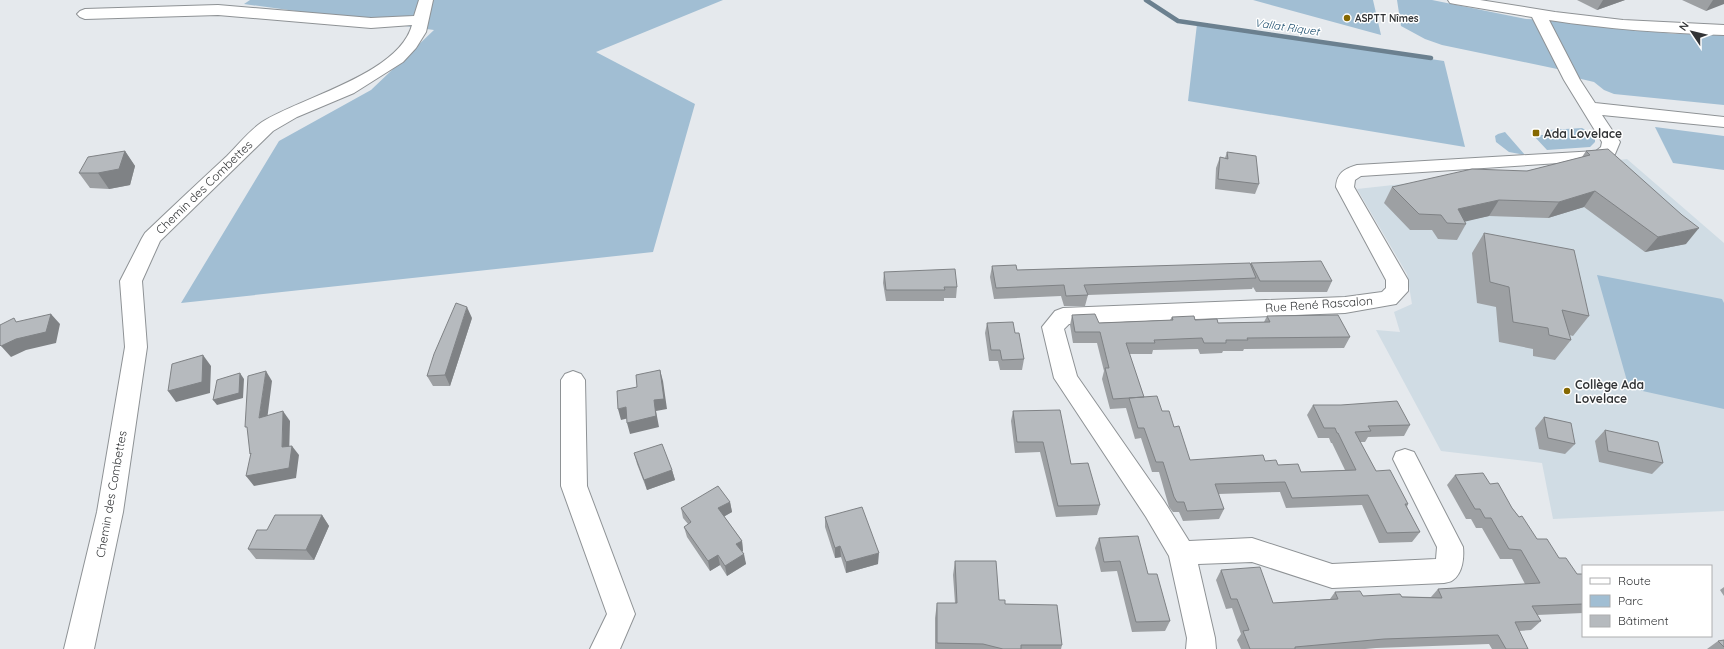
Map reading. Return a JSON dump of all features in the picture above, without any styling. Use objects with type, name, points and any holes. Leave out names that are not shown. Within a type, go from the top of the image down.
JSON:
[{"type":"street","name":"Chemin des Combettes","points":[[79,649],[110,512],[136,347],[131,281],[152,238],[267,127],[291,113],[354,86],[397,59],[410,45],[418,32],[423,6],[426,0]]},
{"type":"street","points":[[1455,0],[1515,5],[1538,14],[1614,23],[1724,30]]},
{"type":"street","points":[[85,14],[218,10],[371,23],[421,20]]},
{"type":"street","name":"Rue René Rascalon","points":[[1201,649],[1201,638],[1182,553],[1155,509],[1066,378],[1053,327],[1063,316],[1344,305],[1388,299],[1397,291],[1397,280],[1345,187],[1346,178],[1357,171],[1600,156],[1608,150],[1611,142],[1588,108],[1572,80],[1538,14]]},
{"type":"street","points":[[1588,108],[1724,122]]},
{"type":"street","points":[[573,380],[574,486],[621,614],[605,649]]},
{"type":"street","points":[[1182,553],[1252,550],[1332,576],[1444,571],[1450,561],[1450,547],[1405,459]]},
{"type":"shaded area","name":"Collège Ada Lovelace","points":[[1627,159],[1724,243],[1724,511],[1553,519],[1542,463],[1441,451],[1376,330],[1400,332],[1394,312],[1412,304],[1407,274],[1357,189]]},
{"type":"green space","points":[[250,0],[723,0],[596,52],[695,104],[653,252],[181,303],[279,141],[371,90],[434,30],[244,4]]},
{"type":"green space","name":"ASPTT Nîmes","points":[[1253,0],[1373,0],[1381,35]]},
{"type":"green space","points":[[1397,0],[1432,0],[1526,19],[1554,20],[1675,34],[1724,34],[1724,105],[1614,94],[1604,90],[1594,82],[1577,78],[1562,70],[1442,45],[1425,39],[1401,26]]},
{"type":"green space","points":[[1197,24],[1444,61],[1465,147],[1188,101]]},
{"type":"green space","points":[[1655,127],[1724,136],[1724,170],[1673,163]]},
{"type":"green space","points":[[1582,128],[1595,137],[1595,142],[1590,147],[1547,150],[1533,135],[1552,135],[1549,130]]},
{"type":"green space","points":[[1505,132],[1525,155],[1509,152],[1496,142],[1495,136]]},
{"type":"green space","points":[[1597,275],[1722,299],[1724,303],[1724,409],[1629,388]]},
{"type":"building","points":[[1608,149],[1682,215],[1699,228],[1658,237],[1595,191],[1559,202],[1499,200],[1458,209],[1466,224],[1447,223],[1441,215],[1419,214],[1392,187],[1472,169],[1527,171],[1590,155],[1586,151]]},
{"type":"building","points":[[125,151],[119,169],[98,173],[79,173],[88,157]]},
{"type":"building","points":[[1227,152],[1256,156],[1259,184],[1218,179],[1220,157],[1228,159]]},
{"type":"building","points":[[1484,233],[1574,250],[1589,316],[1562,310],[1571,340],[1549,335],[1548,328],[1513,322],[1509,287],[1490,282]]},
{"type":"building","points":[[1321,261],[1332,281],[1260,281],[1251,263]]},
{"type":"building","points":[[1250,263],[1256,278],[1084,285],[1088,295],[1066,296],[1064,285],[996,288],[992,266],[1016,265],[1017,270]]},
{"type":"building","points":[[955,269],[957,287],[944,287],[945,290],[886,290],[884,272]]},
{"type":"building","points":[[456,303],[467,307],[445,375],[427,376],[434,354]]},
{"type":"building","points":[[51,314],[46,332],[16,339],[1,346],[0,345],[0,325],[14,318],[16,322]]},
{"type":"building","points":[[1095,314],[1099,323],[1173,320],[1172,317],[1194,316],[1195,320],[1217,319],[1218,323],[1270,322],[1267,316],[1338,315],[1350,337],[1247,338],[1248,340],[1226,340],[1226,343],[1204,343],[1202,338],[1154,340],[1155,343],[1126,343],[1144,397],[1113,399],[1105,368],[1109,368],[1100,332],[1075,332],[1072,315]]},
{"type":"building","points":[[1013,322],[1015,333],[1019,333],[1024,359],[1002,360],[1000,350],[991,350],[987,323]]},
{"type":"building","points":[[203,355],[202,382],[168,391],[172,364]]},
{"type":"building","points":[[660,370],[664,399],[654,400],[656,416],[627,423],[626,407],[618,409],[617,391],[637,387],[636,375]]},
{"type":"building","points":[[266,371],[259,418],[283,411],[282,447],[292,446],[289,468],[246,476],[251,453],[250,454],[247,427],[245,427],[248,376]]},
{"type":"building","points":[[240,373],[239,393],[213,400],[217,380]]},
{"type":"building","points":[[1157,396],[1162,411],[1169,411],[1174,427],[1179,426],[1190,460],[1263,455],[1265,461],[1276,460],[1278,465],[1298,464],[1301,472],[1356,470],[1335,428],[1324,428],[1313,405],[1341,405],[1397,401],[1410,425],[1368,426],[1371,431],[1355,432],[1376,471],[1390,470],[1408,504],[1405,504],[1420,532],[1387,533],[1368,495],[1292,498],[1285,482],[1215,484],[1224,509],[1187,511],[1184,502],[1177,502],[1174,497],[1163,462],[1156,462],[1144,428],[1138,428],[1129,398]]},
{"type":"building","points":[[1060,410],[1071,464],[1088,463],[1100,505],[1058,506],[1043,442],[1017,442],[1013,411]]},
{"type":"building","points":[[1544,417],[1571,423],[1575,444],[1548,438]]},
{"type":"building","points":[[1605,430],[1658,442],[1663,463],[1608,451]]},
{"type":"building","points":[[662,444],[672,470],[644,480],[634,453]]},
{"type":"building","points":[[1483,473],[1490,484],[1498,483],[1512,508],[1519,517],[1522,516],[1537,539],[1547,539],[1559,558],[1566,558],[1577,574],[1582,574],[1582,604],[1532,606],[1541,621],[1515,622],[1528,649],[1506,649],[1498,635],[1384,639],[1295,647],[1295,649],[1250,649],[1243,631],[1249,630],[1237,599],[1231,599],[1221,570],[1260,567],[1273,603],[1338,599],[1335,592],[1360,591],[1363,596],[1400,594],[1402,597],[1442,598],[1438,589],[1540,583],[1521,550],[1509,549],[1491,518],[1485,518],[1480,509],[1475,509],[1455,475]]},
{"type":"building","points":[[718,486],[730,502],[718,508],[742,541],[736,544],[744,554],[725,566],[718,555],[708,561],[684,527],[691,522],[681,508]]},
{"type":"building","points":[[862,507],[879,553],[846,562],[840,546],[835,548],[825,517]]},
{"type":"building","points":[[275,515],[322,515],[306,550],[248,549],[257,530],[267,530]]},
{"type":"building","points":[[1138,536],[1148,574],[1157,574],[1170,621],[1136,622],[1120,561],[1104,562],[1099,538]]},
{"type":"building","points":[[955,561],[996,561],[999,600],[1005,600],[1005,604],[1057,605],[1062,645],[1021,645],[1021,649],[1003,649],[983,644],[937,643],[937,603],[957,603]]},
{"type":"building","points":[[1724,640],[1724,647],[1718,641]]},
{"type":"waterway","name":"Vallat Riquet","points":[[1146,0],[1178,21],[1431,58]]},
{"type":"place","name":"ASPTT Nîmes","points":[[1347,18]]},
{"type":"place","name":"Ada Lovelace","points":[[1536,133]]},
{"type":"place","name":"Collège Ada Lovelace","points":[[1567,391]]}]
